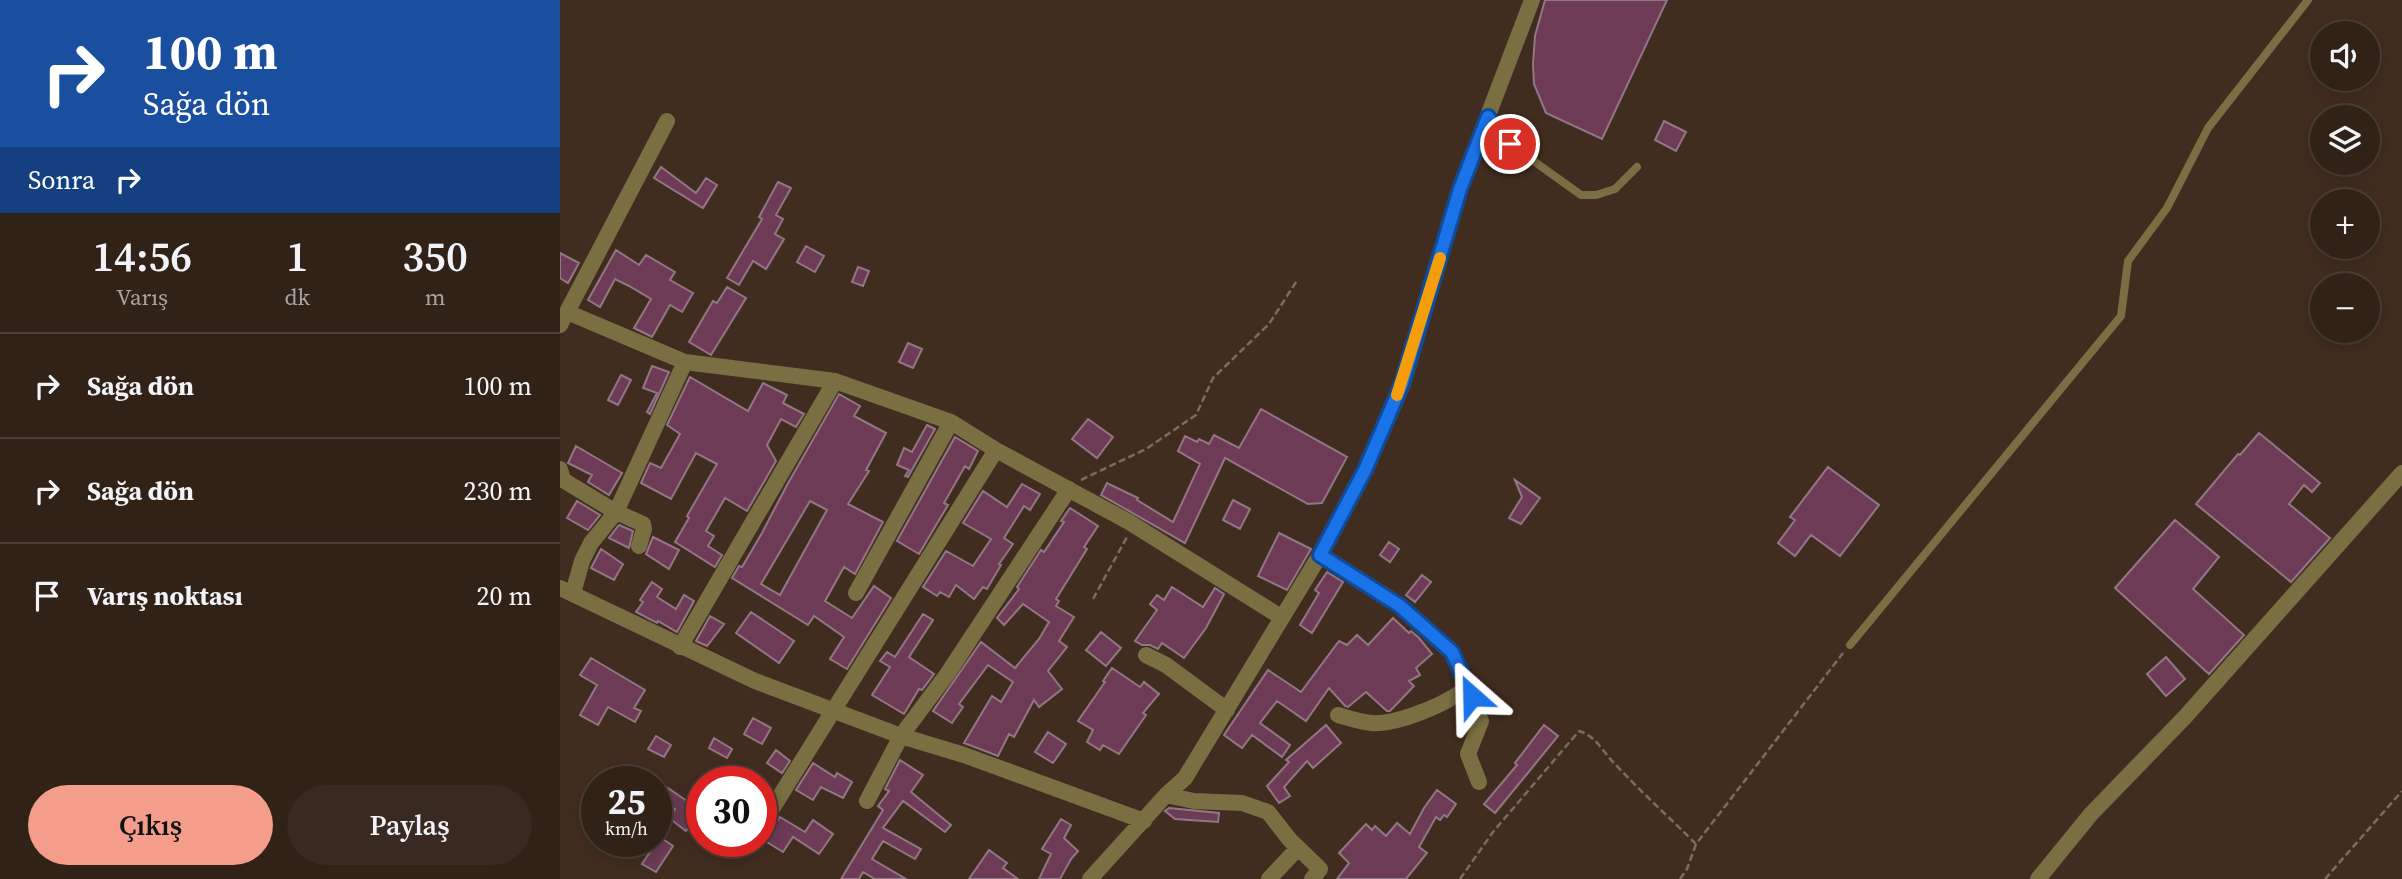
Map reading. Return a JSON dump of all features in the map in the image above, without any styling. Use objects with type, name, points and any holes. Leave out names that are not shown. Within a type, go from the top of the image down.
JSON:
[{"type":"street","points":[[1090,879],[1166,795],[1185,778],[1320,555],[1365,470],[1402,384],[1460,189],[1532,0]]},
{"type":"street","points":[[667,121],[563,319],[685,362],[835,381],[951,422],[996,450],[1133,524],[1281,617]]},
{"type":"street","points":[[685,362],[616,512],[591,543],[566,590],[755,681],[901,736],[964,755],[1144,821]]},
{"type":"street","points":[[680,647],[835,381]]},
{"type":"street","points":[[856,593],[951,422]]},
{"type":"street","points":[[777,801],[996,450]]},
{"type":"street","points":[[560,469],[564,480],[616,512],[643,524],[639,546]]},
{"type":"street","points":[[2038,879],[2091,814],[2185,717],[2402,474]]},
{"type":"street","points":[[867,801],[901,736],[948,673],[1071,490]]},
{"type":"street","points":[[1320,555],[1400,606],[1452,652],[1481,721],[1468,754],[1479,782]]},
{"type":"street","points":[[1146,655],[1166,665],[1227,710]]},
{"type":"street","points":[[1338,715],[1370,723],[1388,722],[1459,694],[1468,686]]},
{"type":"street","points":[[1166,795],[1194,801],[1242,803],[1268,812],[1320,869],[1312,879]]},
{"type":"street","points":[[1269,879],[1298,848]]},
{"type":"lane","points":[[1850,645],[2121,316],[2128,261],[2168,208],[2208,128],[2308,0]]},
{"type":"lane","points":[[1488,117],[1510,144],[1581,195],[1597,195],[1615,189],[1637,167]]},
{"type":"path","points":[[1071,490],[1083,478],[1146,449],[1196,415],[1213,378],[1269,324],[1298,279]]},
{"type":"path","points":[[1093,599],[1118,557],[1133,524]]},
{"type":"path","points":[[1680,879],[1687,869],[1696,844],[1850,645]]},
{"type":"path","points":[[1460,879],[1493,832],[1579,731],[1587,733],[1596,741],[1612,762],[1696,844]]},
{"type":"path","points":[[2325,879],[2402,791]]},
{"type":"building","points":[[1545,0],[1667,0],[1602,139],[1546,113],[1534,84],[1535,36]]},
{"type":"building","points":[[1664,121],[1686,132],[1676,151],[1655,140]]},
{"type":"building","points":[[661,167],[696,193],[706,178],[717,185],[703,208],[654,178]]},
{"type":"building","points":[[778,182],[791,188],[776,215],[783,219],[775,234],[784,239],[766,269],[753,261],[739,285],[727,278],[762,219],[759,217]]},
{"type":"building","points":[[806,246],[824,256],[815,272],[797,262]]},
{"type":"building","points":[[616,250],[639,265],[646,255],[675,272],[670,280],[693,293],[682,312],[670,305],[652,337],[634,328],[651,299],[629,286],[615,279],[600,307],[588,300]]},
{"type":"building","points":[[560,253],[579,263],[568,283],[560,278]]},
{"type":"building","points":[[858,267],[869,271],[863,286],[852,282]]},
{"type":"building","points":[[727,287],[746,298],[711,355],[689,342],[713,301],[717,303]]},
{"type":"building","points":[[908,343],[922,349],[913,368],[899,362]]},
{"type":"building","points":[[652,366],[669,372],[650,414],[647,412],[657,393],[643,388]]},
{"type":"building","points":[[621,375],[631,380],[618,405],[608,400]]},
{"type":"building","points":[[690,377],[748,411],[763,383],[787,395],[783,403],[804,414],[796,427],[781,419],[767,445],[776,461],[747,511],[725,498],[706,531],[714,536],[708,546],[722,555],[715,567],[675,542],[717,464],[696,453],[671,499],[641,483],[650,463],[661,468],[680,434],[667,425]]},
{"type":"building","points":[[839,394],[860,406],[854,416],[886,433],[866,470],[869,471],[848,504],[883,522],[855,574],[844,567],[825,601],[852,618],[874,586],[891,598],[847,669],[830,659],[844,637],[814,616],[808,625],[732,578],[739,566],[742,567]],"holes":[[[810,501],[827,510],[780,595],[761,584]]]},
{"type":"building","points":[[1261,409],[1347,457],[1322,503],[1308,504],[1225,458],[1185,543],[1101,495],[1107,483],[1138,498],[1137,500],[1173,522],[1200,464],[1178,451],[1185,436],[1209,444],[1214,435],[1239,448]]},
{"type":"building","points":[[1088,419],[1113,437],[1097,458],[1072,439]]},
{"type":"building","points":[[927,425],[935,429],[908,477],[905,476],[909,470],[897,465],[904,448],[912,452]]},
{"type":"building","points":[[2259,433],[2320,483],[2312,492],[2304,485],[2289,504],[2330,538],[2291,582],[2196,504]]},
{"type":"building","points":[[955,437],[978,451],[969,469],[965,466],[944,503],[948,505],[919,554],[897,541]]},
{"type":"building","points":[[576,446],[622,473],[609,495],[588,482],[592,475],[568,463]]},
{"type":"building","points":[[1828,467],[1879,505],[1840,556],[1811,535],[1795,556],[1778,543],[1795,520],[1790,517]]},
{"type":"building","points":[[1515,480],[1540,498],[1521,524],[1509,518],[1522,497]]},
{"type":"building","points":[[1022,484],[1040,494],[1030,510],[1024,506],[1004,538],[1013,544],[999,564],[1001,565],[987,589],[983,587],[974,599],[956,585],[949,597],[940,592],[937,596],[923,587],[946,551],[973,566],[991,539],[963,523],[983,491],[1007,507]]},
{"type":"building","points":[[1233,500],[1250,509],[1240,529],[1223,520]]},
{"type":"building","points":[[577,501],[600,515],[588,530],[567,518]]},
{"type":"building","points":[[1070,508],[1098,526],[1056,599],[1059,601],[1056,606],[1074,617],[1059,641],[1067,647],[1048,671],[1062,689],[1039,707],[1034,700],[1014,737],[1009,734],[998,756],[964,743],[992,696],[1001,702],[1013,682],[988,665],[959,704],[963,707],[952,723],[933,711],[981,642],[1015,668],[1039,639],[1049,622],[1023,604],[1004,625],[997,618],[1019,589],[1017,587],[1041,550],[1044,552],[1064,522],[1061,521]]},
{"type":"building","points":[[2175,520],[2219,557],[2193,589],[2244,635],[2209,674],[2115,588]]},
{"type":"building","points":[[619,525],[633,531],[629,548],[609,538]]},
{"type":"building","points":[[1279,533],[1311,549],[1287,590],[1258,576]]},
{"type":"building","points":[[653,537],[679,550],[669,569],[646,554]]},
{"type":"building","points":[[1389,542],[1399,549],[1390,562],[1380,555]]},
{"type":"building","points":[[601,549],[623,564],[614,580],[591,568]]},
{"type":"building","points":[[1327,572],[1343,582],[1312,633],[1300,625],[1319,593],[1315,590]]},
{"type":"building","points":[[1422,575],[1431,582],[1415,602],[1406,595]]},
{"type":"building","points":[[652,582],[662,589],[657,597],[676,609],[684,595],[694,601],[677,632],[636,612],[643,602],[640,600]]},
{"type":"building","points":[[1172,587],[1203,607],[1215,588],[1224,594],[1206,628],[1184,658],[1162,643],[1158,649],[1135,641],[1157,610],[1150,604],[1157,595],[1164,600]]},
{"type":"building","points":[[751,612],[794,641],[779,663],[736,633]]},
{"type":"building","points":[[923,614],[933,620],[909,657],[934,674],[922,690],[919,689],[904,714],[872,695],[890,667],[880,661],[887,652],[895,657]]},
{"type":"building","points":[[710,616],[724,624],[707,646],[696,641]]},
{"type":"building","points":[[1393,618],[1409,633],[1411,631],[1419,638],[1432,654],[1416,668],[1420,675],[1409,681],[1414,686],[1390,711],[1366,692],[1348,707],[1345,706],[1329,688],[1306,721],[1277,701],[1260,723],[1290,745],[1282,757],[1252,735],[1242,748],[1224,735],[1268,670],[1301,692],[1339,641],[1347,645],[1357,635],[1368,645]]},
{"type":"building","points":[[1101,632],[1121,648],[1106,666],[1086,650]]},
{"type":"building","points":[[2166,657],[2185,679],[2166,696],[2147,674]]},
{"type":"building","points":[[591,658],[645,690],[634,708],[641,711],[635,722],[608,707],[598,725],[580,715],[597,685],[580,675]]},
{"type":"building","points":[[1112,668],[1140,687],[1144,682],[1159,694],[1143,713],[1146,715],[1119,754],[1103,745],[1100,750],[1087,742],[1093,730],[1078,721]]},
{"type":"building","points":[[753,718],[771,728],[762,744],[744,734]]},
{"type":"building","points":[[1326,725],[1341,743],[1313,768],[1307,761],[1284,787],[1290,796],[1279,803],[1267,786],[1289,762],[1286,760]]},
{"type":"building","points":[[1544,725],[1558,736],[1495,813],[1484,804],[1517,765],[1515,763]]},
{"type":"building","points":[[1048,732],[1066,744],[1053,763],[1035,752]]},
{"type":"building","points":[[656,736],[671,745],[664,757],[648,749]]},
{"type":"building","points":[[714,738],[732,749],[727,758],[709,748]]},
{"type":"building","points":[[776,750],[790,761],[782,773],[777,770],[777,766],[767,763]]},
{"type":"building","points":[[900,760],[923,775],[911,792],[951,825],[945,832],[903,801],[883,828],[921,849],[915,859],[883,841],[872,859],[906,879],[875,879],[863,872],[859,879],[841,879],[883,810],[878,806],[889,791],[885,789]]},
{"type":"building","points":[[813,763],[835,777],[837,773],[852,782],[843,798],[821,787],[813,800],[796,790]]},
{"type":"building","points":[[1437,790],[1456,804],[1447,817],[1444,815],[1440,820],[1436,817],[1419,847],[1427,853],[1406,879],[1337,879],[1349,863],[1339,853],[1366,824],[1372,830],[1375,826],[1386,836],[1397,823],[1410,834]]},
{"type":"building","points":[[672,791],[686,800],[686,831],[672,820],[675,809],[672,807]]},
{"type":"building","points":[[1169,808],[1219,813],[1218,822],[1175,819],[1165,811]]},
{"type":"building","points":[[780,817],[805,832],[813,820],[833,834],[819,854],[793,837],[783,852],[777,848],[777,821]]},
{"type":"building","points":[[1061,819],[1071,825],[1064,838],[1078,851],[1060,879],[1039,879],[1051,854],[1042,849]]},
{"type":"building","points":[[989,850],[1007,863],[1003,868],[1018,879],[969,879]]},
{"type":"building","points":[[647,857],[666,857],[656,872],[642,864]]},
{"type":"slow traffic","points":[[1397,395],[1440,258]]},
{"type":"route","points":[[1472,696],[1452,652],[1400,606],[1320,555],[1365,470],[1402,384],[1460,189],[1488,117],[1510,144]]}]
